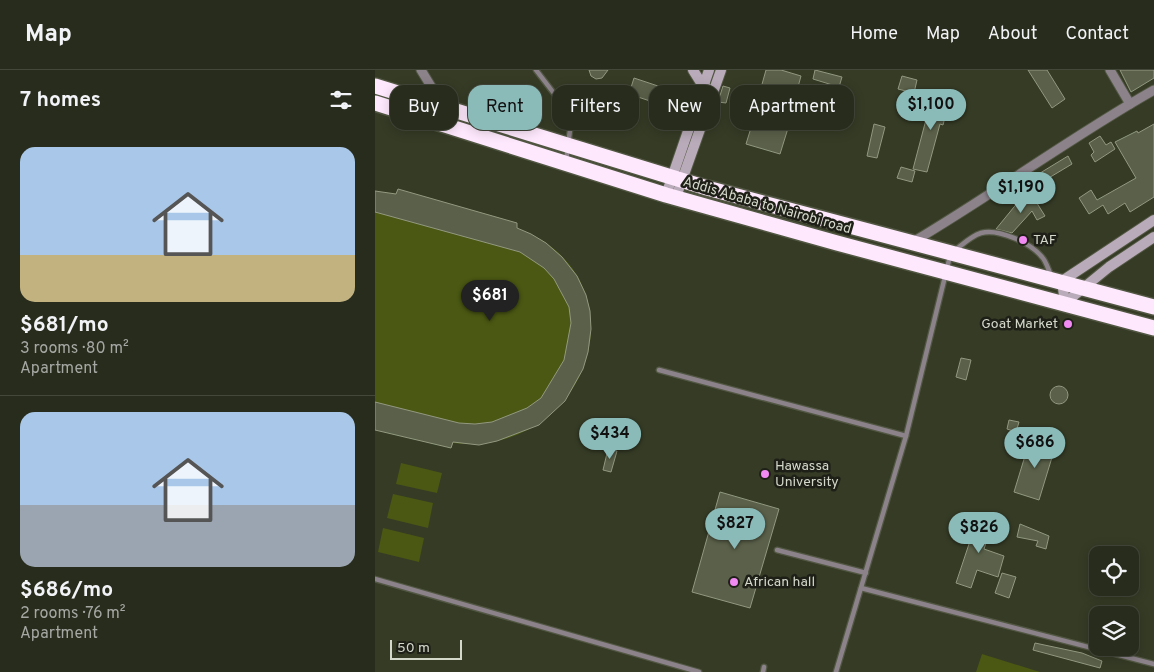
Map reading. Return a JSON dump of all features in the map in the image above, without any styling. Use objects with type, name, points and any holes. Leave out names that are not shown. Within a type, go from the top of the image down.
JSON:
[{"type":"highway","name":"Addis Ababa to Nairobi road","points":[[375,86],[390,91]]},
{"type":"highway","name":"Addis Ababa to Nairobi road","points":[[375,103],[671,196],[1154,328]]},
{"type":"highway","name":"Addis Ababa to Nairobi road","points":[[458,112],[677,179],[1154,307]]},
{"type":"street","points":[[421,70],[430,85]]},
{"type":"street","points":[[693,70],[702,85]]},
{"type":"street","points":[[703,85],[709,70]]},
{"type":"street","points":[[715,85],[721,70]]},
{"type":"street","points":[[1111,70],[1130,104]]},
{"type":"street","points":[[911,243],[962,213],[1036,162],[1154,90]]},
{"type":"street","points":[[677,179],[691,130]]},
{"type":"street","points":[[671,196],[697,130]]},
{"type":"street","points":[[1154,220],[1057,280],[1065,303],[1084,287],[1154,237]]},
{"type":"lane","points":[[536,70],[556,96],[570,130],[566,163]]},
{"type":"lane","points":[[836,672],[907,436],[950,253],[979,233],[989,232],[1006,235],[1019,240],[1042,257],[1057,280]]},
{"type":"lane","points":[[659,370],[907,436]]},
{"type":"lane","points":[[777,550],[866,572]]},
{"type":"lane","points":[[375,579],[699,672]]},
{"type":"lane","points":[[861,588],[1154,664]]},
{"type":"green space","points":[[398,189],[517,223],[517,228],[558,252],[582,284],[591,322],[586,359],[569,394],[540,423],[501,440],[453,443],[451,448],[375,430],[375,191],[396,194]]},
{"type":"green space","points":[[401,463],[442,473],[437,493],[396,484]]},
{"type":"green space","points":[[393,494],[433,503],[428,528],[387,518]]},
{"type":"green space","points":[[383,528],[424,538],[419,562],[378,552]]},
{"type":"green space","points":[[982,654],[1040,672],[976,672]]},
{"type":"building","points":[[589,70],[608,70],[602,78],[596,79],[591,76]]},
{"type":"building","points":[[766,70],[781,70],[801,76],[799,85],[762,85]]},
{"type":"building","points":[[815,70],[842,77],[840,85],[832,85],[813,79]]},
{"type":"building","points":[[1028,70],[1047,70],[1065,99],[1052,108]]},
{"type":"building","points":[[1120,70],[1154,70],[1154,78],[1131,92]]},
{"type":"building","points":[[902,76],[917,80],[914,93],[898,89]]},
{"type":"building","points":[[634,78],[655,85],[649,85],[649,101],[639,97],[639,85],[632,85]]},
{"type":"building","points":[[723,86],[730,88],[726,103],[720,102]]},
{"type":"building","points":[[933,93],[950,98],[943,125],[940,124],[927,172],[913,169]]},
{"type":"building","points":[[874,124],[885,127],[877,158],[867,156]]},
{"type":"building","points":[[1154,124],[1154,197],[1130,212],[1125,203],[1108,214],[1103,205],[1089,214],[1079,198],[1091,190],[1097,200],[1136,178],[1115,142]]},
{"type":"building","points":[[750,130],[787,130],[780,154],[746,144]]},
{"type":"building","points":[[1100,136],[1106,145],[1111,142],[1115,149],[1095,162],[1091,155],[1094,152],[1089,143]]},
{"type":"building","points":[[1068,156],[1072,164],[1032,188],[1027,181]]},
{"type":"building","points":[[901,167],[915,171],[912,182],[897,178]]},
{"type":"building","points":[[398,189],[517,223],[517,228],[546,243],[562,257],[577,276],[586,295],[590,311],[591,329],[588,352],[583,369],[565,401],[539,425],[497,441],[479,445],[453,442],[451,448],[375,430],[375,402],[459,423],[475,424],[492,422],[527,408],[541,398],[564,360],[571,323],[569,307],[554,279],[544,268],[520,252],[375,212],[375,191],[396,194]]},
{"type":"building","points":[[1030,192],[1045,216],[1037,220],[1032,211],[1012,233],[996,229],[1023,196]]},
{"type":"building","points":[[961,358],[971,360],[966,380],[956,377]]},
{"type":"building","points":[[1059,386],[1065,389],[1068,395],[1065,401],[1059,404],[1053,401],[1050,395],[1053,389]]},
{"type":"building","points":[[1009,420],[1019,422],[1016,432],[1007,429]]},
{"type":"building","points":[[1045,432],[1055,436],[1050,452],[1053,454],[1039,500],[1014,492],[1028,446],[1039,449]]},
{"type":"building","points":[[608,449],[617,451],[611,472],[603,470]]},
{"type":"building","name":"African hall","points":[[720,492],[779,509],[750,608],[692,592]]},
{"type":"building","points":[[985,513],[993,529],[990,531],[984,549],[1004,556],[998,577],[977,570],[971,588],[956,583],[974,529],[970,521]]},
{"type":"building","points":[[1020,524],[1049,536],[1046,549],[1036,546],[1038,541],[1017,537]]},
{"type":"building","points":[[1002,573],[1016,577],[1009,598],[995,593]]},
{"type":"building","points":[[1035,643],[1082,653],[1102,661],[1100,668],[1033,650]]},
{"type":"place","name":"TAF","points":[[1023,240]]},
{"type":"place","name":"Goat Market","points":[[1068,324]]},
{"type":"place","name":"Hawassa University","points":[[765,474]]},
{"type":"place","name":"African hall","points":[[734,582]]}]
